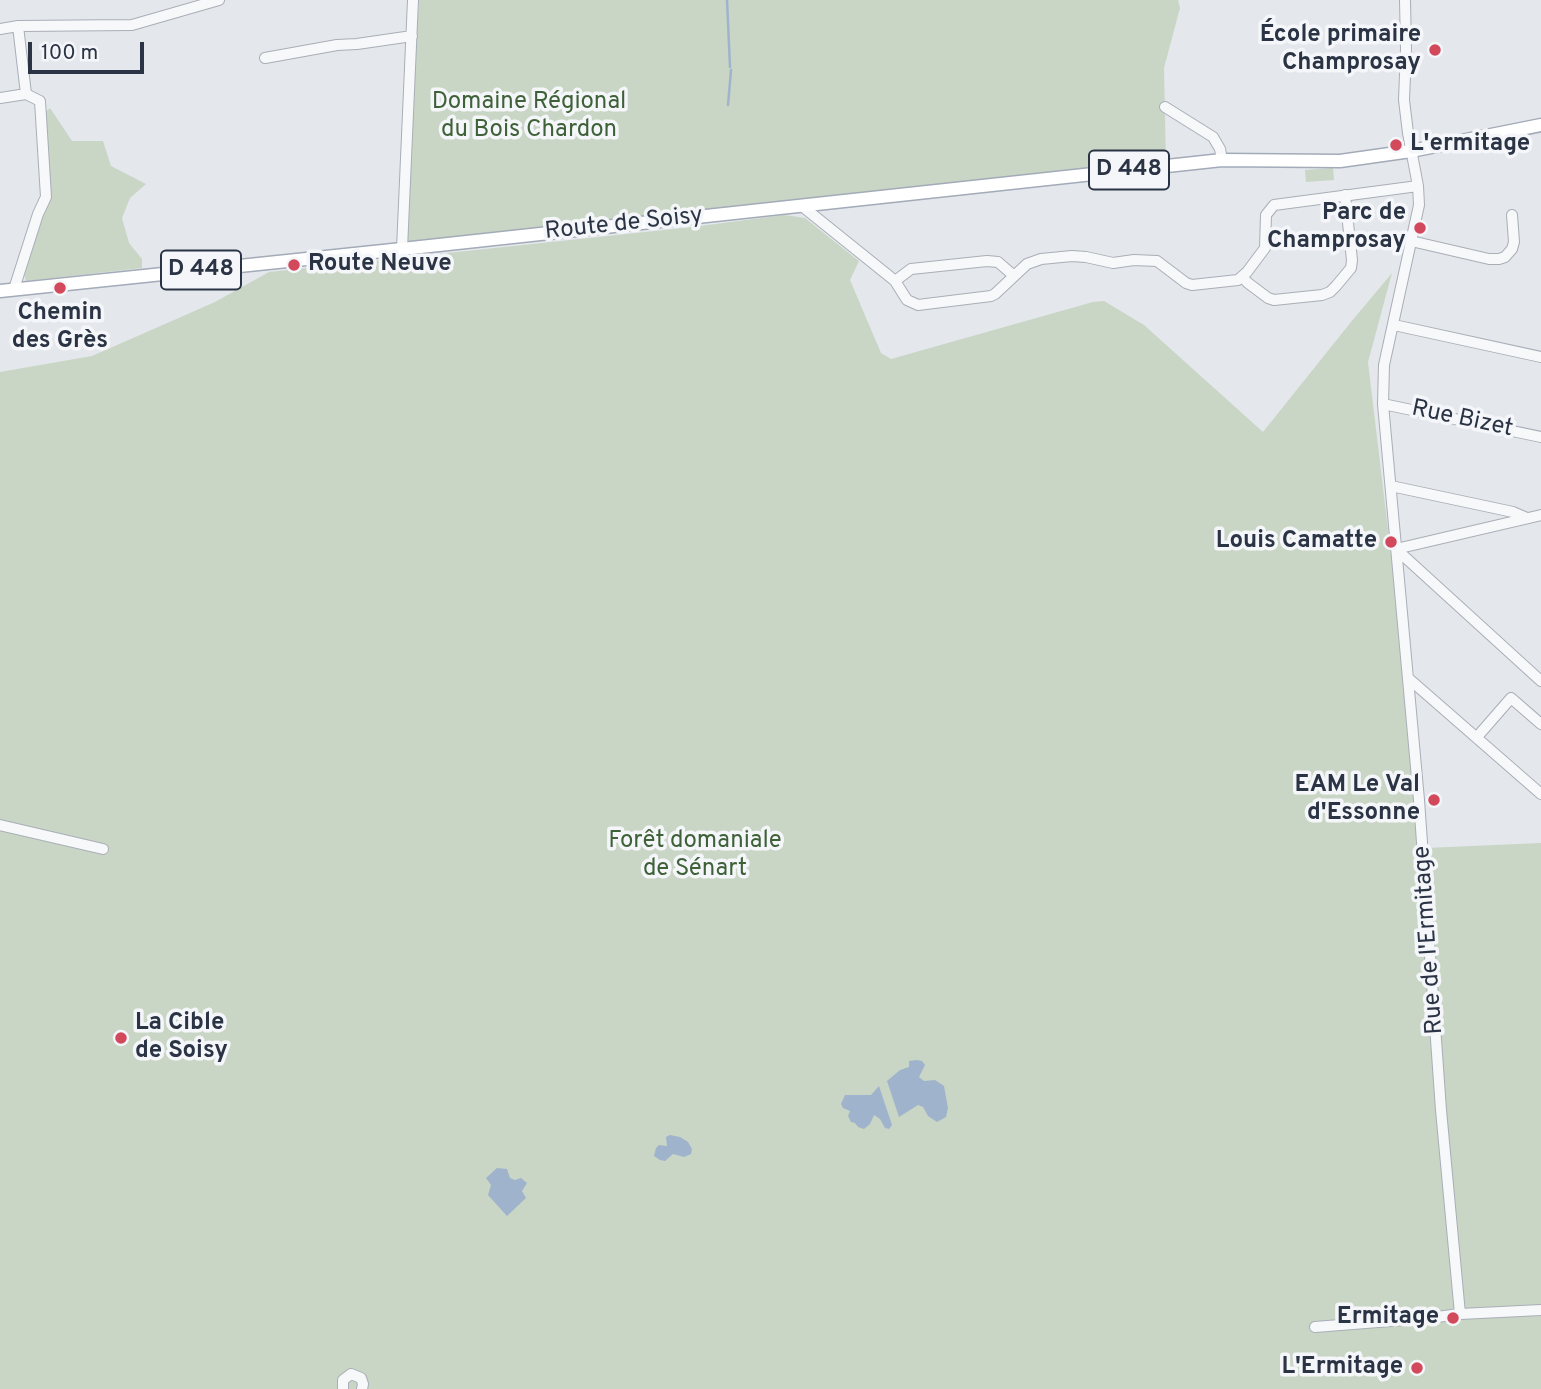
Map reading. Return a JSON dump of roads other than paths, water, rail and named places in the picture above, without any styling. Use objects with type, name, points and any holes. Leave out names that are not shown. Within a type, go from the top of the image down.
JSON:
[{"type":"main road","name":"D 448","points":[[1222,160],[1340,161],[1411,151],[1541,125]]},
{"type":"main road","name":"Route de Soisy","points":[[402,250],[1222,160]]},
{"type":"main road","name":"D 448","points":[[0,290],[402,250]]},
{"type":"street","points":[[0,29],[18,26],[132,25],[219,0]]},
{"type":"street","points":[[402,250],[413,0]]},
{"type":"street","name":"Rue de l'Ermitage","points":[[1405,0],[1404,100],[1419,205],[1384,365],[1383,404],[1430,932],[1441,1110],[1460,1314]]},
{"type":"street","points":[[18,26],[26,94]]},
{"type":"street","points":[[265,58],[412,36]]},
{"type":"street","points":[[0,99],[26,94],[40,101],[46,197],[14,289]]},
{"type":"street","points":[[1165,107],[1213,137],[1220,149],[1222,160]]},
{"type":"street","points":[[802,206],[895,281],[907,300],[925,305],[991,296],[1034,260],[1080,256],[1113,263],[1157,261],[1192,285],[1231,281],[1242,277],[1265,248],[1266,215],[1274,205],[1418,186]]},
{"type":"street","points":[[1242,277],[1274,300],[1330,292],[1350,268],[1353,260],[1345,195]]},
{"type":"street","points":[[1411,241],[1499,259],[1512,249],[1512,215]]},
{"type":"street","points":[[895,281],[911,269],[987,261],[998,262],[1013,275]]},
{"type":"street","points":[[1394,325],[1541,357]]},
{"type":"street","name":"Rue Bizet","points":[[1383,404],[1541,437]]},
{"type":"street","points":[[1391,486],[1513,512],[1527,518]]},
{"type":"street","points":[[1396,549],[1541,515]]},
{"type":"street","points":[[1396,549],[1541,681]]},
{"type":"street","points":[[1408,678],[1541,794]]},
{"type":"street","points":[[1477,737],[1511,698],[1541,724]]},
{"type":"street","points":[[0,825],[103,849]]},
{"type":"street","points":[[1315,1327],[1541,1310]]},
{"type":"street","points":[[343,1389],[343,1380],[352,1374],[361,1378],[362,1389]]},
{"type":"water","points":[[917,1060],[925,1065],[919,1077],[924,1081],[935,1080],[944,1086],[948,1108],[946,1117],[937,1122],[918,1105],[899,1117],[887,1081],[900,1070],[909,1067],[909,1061]]},
{"type":"water","points":[[879,1086],[892,1125],[889,1129],[885,1128],[874,1115],[864,1129],[858,1127],[848,1116],[850,1111],[841,1104],[845,1095],[871,1095]]},
{"type":"water","points":[[670,1135],[688,1142],[692,1149],[691,1154],[684,1157],[673,1154],[665,1161],[654,1156],[659,1145],[667,1146],[666,1137]]},
{"type":"water","points":[[497,1168],[507,1169],[510,1178],[521,1178],[527,1183],[522,1191],[526,1198],[507,1216],[488,1195],[491,1185],[486,1178]]},
{"type":"waterway","points":[[727,0],[730,67]]},
{"type":"waterway","points":[[728,105],[731,70]]},
{"type":"place","name":"École primaire Champrosay","points":[[1435,50]]},
{"type":"place","name":"L'ermitage","points":[[1396,145]]},
{"type":"place","name":"Parc de Champrosay","points":[[1420,228]]},
{"type":"place","name":"Route Neuve","points":[[294,265]]},
{"type":"place","name":"Chemin des Grès","points":[[60,288]]},
{"type":"place","name":"Louis Camatte","points":[[1391,542]]},
{"type":"place","name":"EAM Le Val d'Essonne","points":[[1434,800]]},
{"type":"place","name":"La Cible de Soisy","points":[[121,1038]]},
{"type":"place","name":"Ermitage","points":[[1453,1318]]},
{"type":"place","name":"L'Ermitage","points":[[1417,1368]]},
{"type":"park label","name":"Domaine Régional du Bois Chardon","points":[[529,117]]},
{"type":"park label","name":"Forêt domaniale de Sénart","points":[[695,856]]}]
